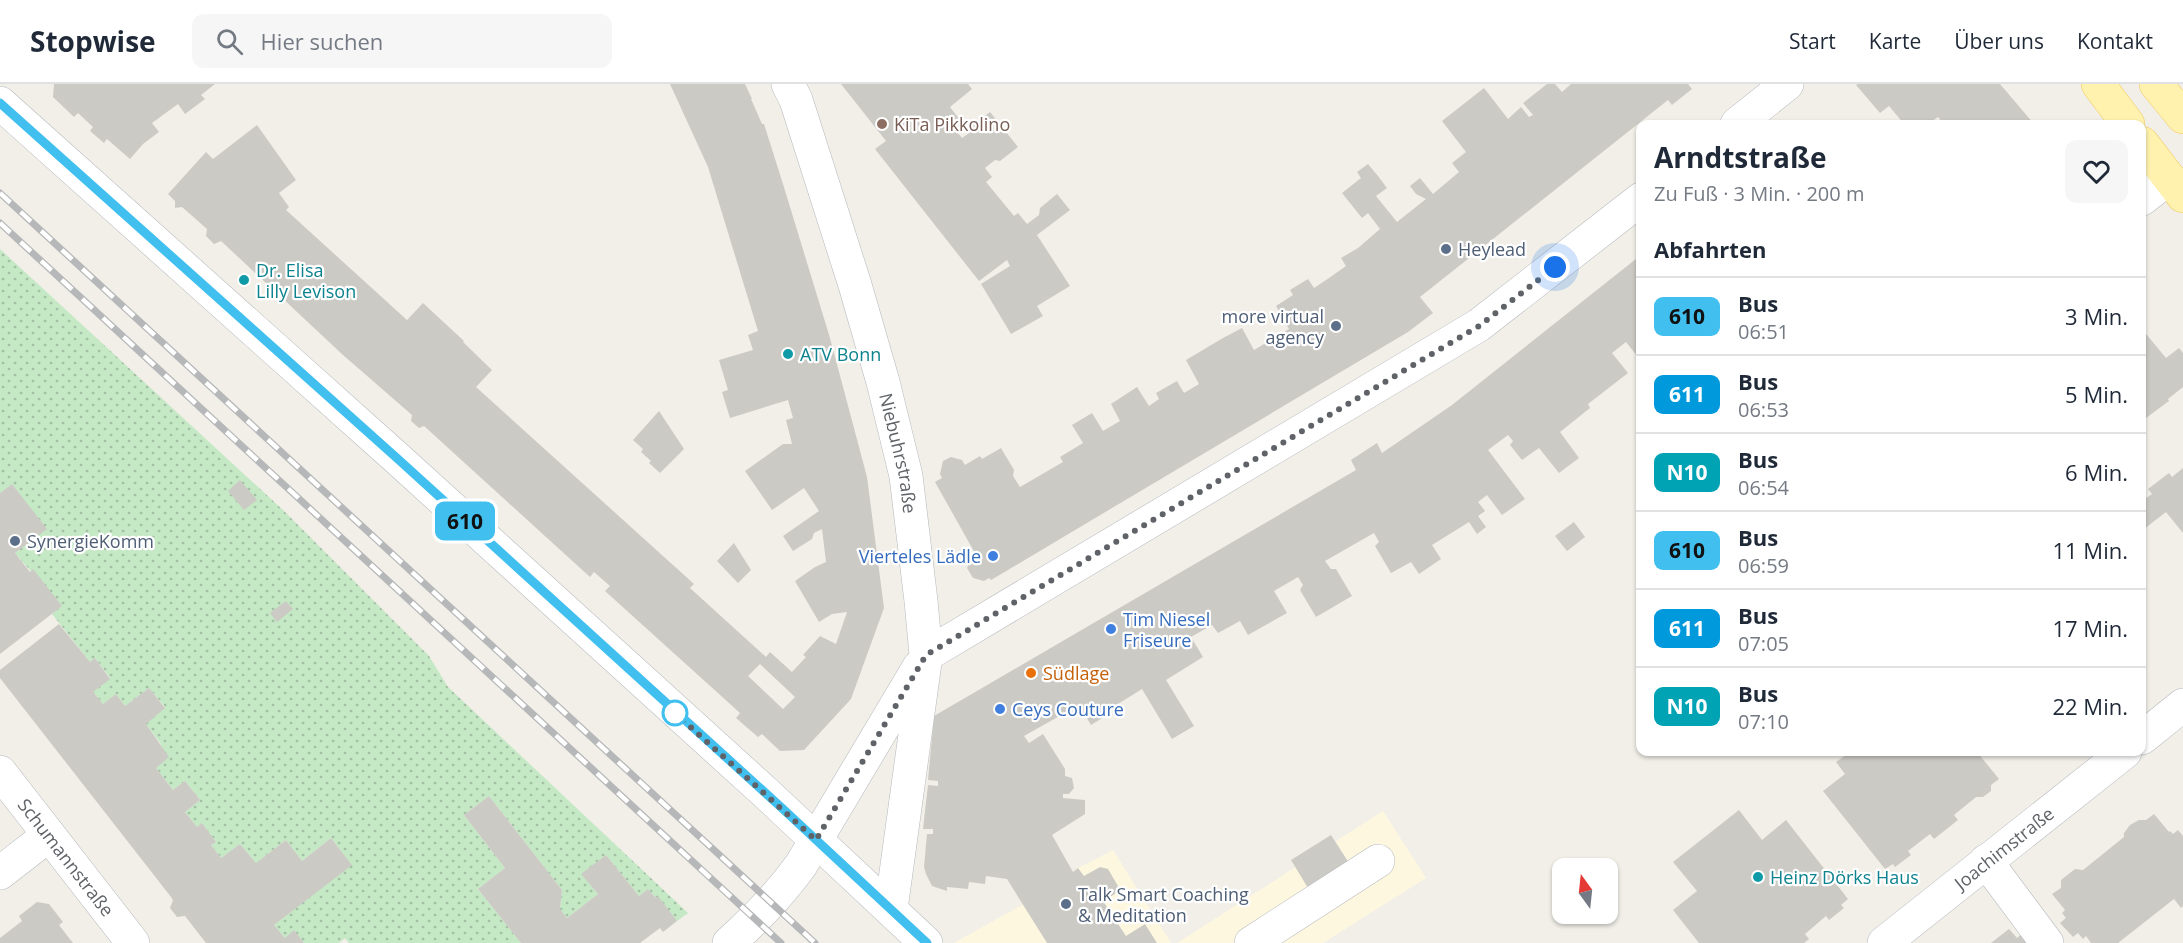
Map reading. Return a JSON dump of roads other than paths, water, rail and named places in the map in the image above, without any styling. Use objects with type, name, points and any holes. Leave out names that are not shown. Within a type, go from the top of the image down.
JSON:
[{"type":"main road","points":[[2098,84],[2125,120]]},
{"type":"main road","points":[[2156,84],[2183,117]]},
{"type":"main road","points":[[2146,148],[2176,187]]},
{"type":"street","name":"Niebuhrstraße","points":[[788,84],[796,100],[855,285],[906,476],[926,655],[891,909]]},
{"type":"street","points":[[1742,120],[1787,84]]},
{"type":"street","points":[[1,104],[399,460],[926,943]]},
{"type":"street","points":[[2146,198],[2176,187]]},
{"type":"street","points":[[729,943],[756,920],[785,886],[816,840],[926,655],[1479,326],[1636,203]]},
{"type":"street","points":[[2146,735],[2183,705]]},
{"type":"street","name":"Joachimstraße","points":[[1884,943],[2120,756]]},
{"type":"street","name":"Schumannstraße","points":[[0,772],[133,943]]},
{"type":"street","points":[[0,873],[49,835]]},
{"type":"street","points":[[1251,943],[1377,861]]},
{"type":"street","points":[[1986,861],[2047,943]]},
{"type":"railway","points":[[0,193],[815,943]]},
{"type":"railway","points":[[0,223],[781,943]]},
{"type":"place","name":"KiTa Pikkolino","points":[[882,124]]},
{"type":"place","name":"Heylead","points":[[1446,249]]},
{"type":"place","name":"Dr. Elisa Lilly Levison","points":[[244,280]]},
{"type":"place","name":"more virtual agency","points":[[1336,326]]},
{"type":"place","name":"ATV Bonn","points":[[788,354]]},
{"type":"place","name":"SynergieKomm","points":[[15,541]]},
{"type":"place","name":"Vierteles Lädle","points":[[993,556]]},
{"type":"place","name":"Tim Niesel Friseure","points":[[1111,629]]},
{"type":"place","name":"Südlage","points":[[1031,673]]},
{"type":"place","name":"Ceys Couture","points":[[1000,709]]},
{"type":"place","name":"Heinz Dörks Haus","points":[[1758,877]]},
{"type":"place","name":"Talk Smart Coaching & Meditation","points":[[1066,904]]}]
